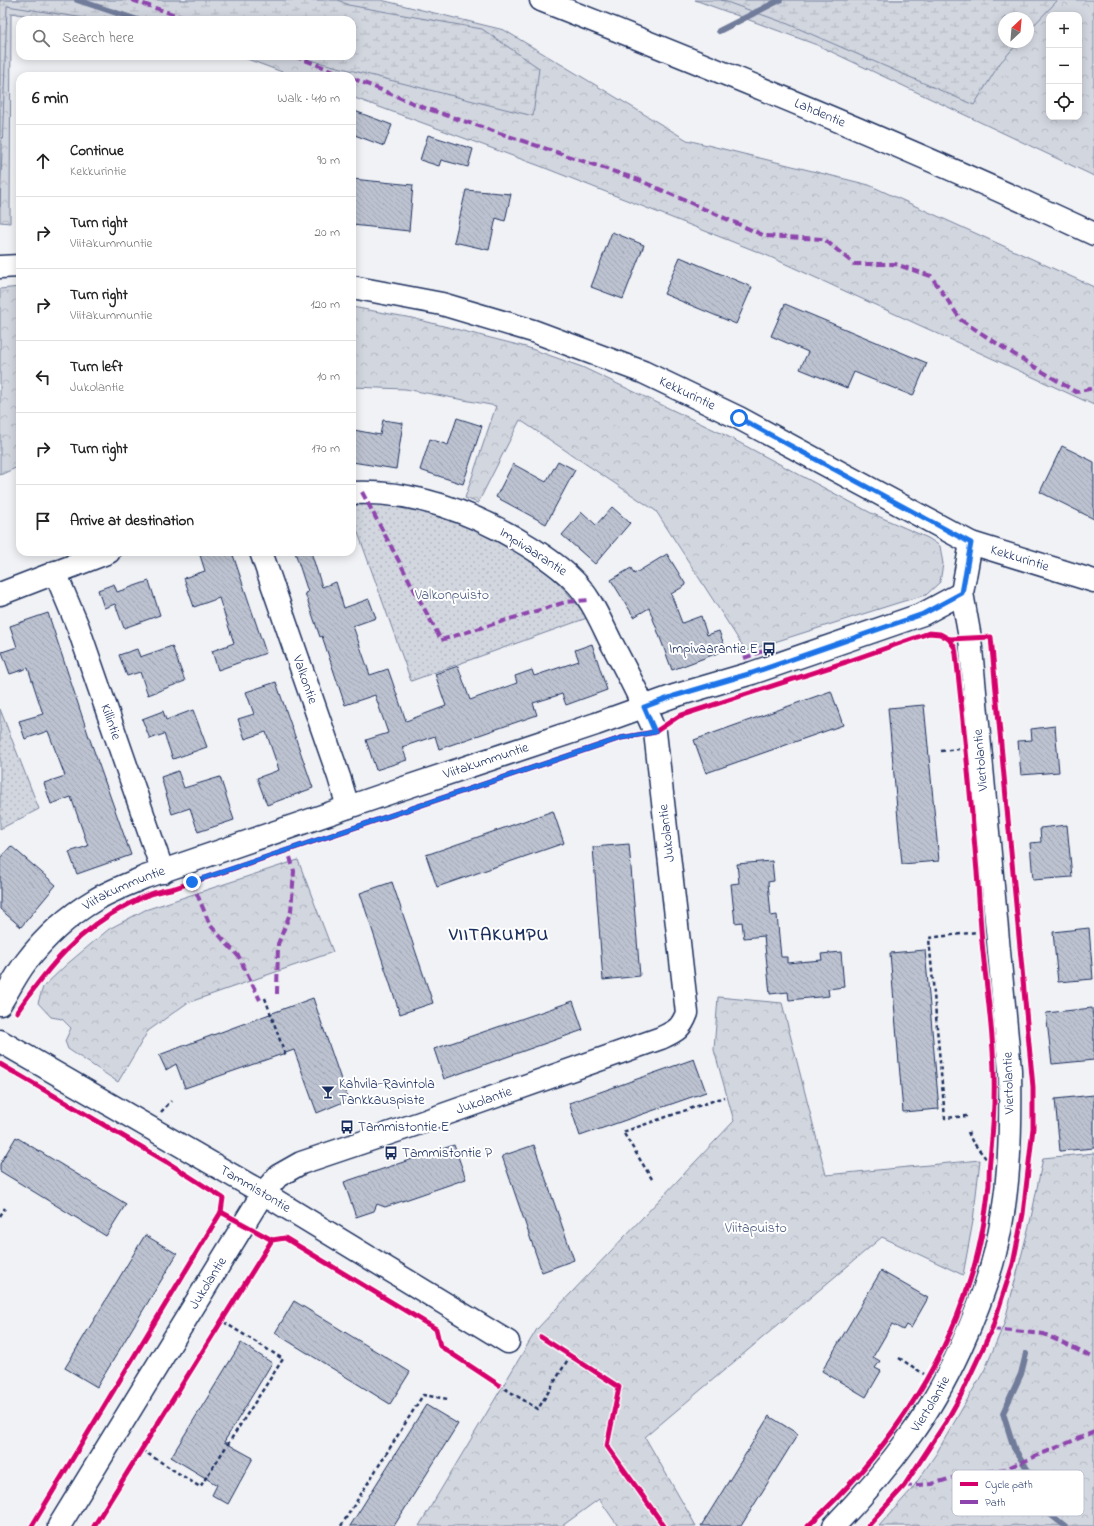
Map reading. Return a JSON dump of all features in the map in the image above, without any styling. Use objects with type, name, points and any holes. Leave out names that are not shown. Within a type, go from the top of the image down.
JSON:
[{"type":"main road","name":"Lahdentie","points":[[542,0],[659,46],[885,140],[1094,234]]},
{"type":"main road","points":[[0,267],[16,266]]},
{"type":"main road","name":"Kekkurintie","points":[[356,288],[442,304],[533,331],[643,372],[739,418],[971,543],[1094,581]]},
{"type":"main road","name":"Impivaarantie","points":[[356,493],[392,495],[446,506],[493,526],[545,557],[571,578],[589,600],[644,707]]},
{"type":"main road","points":[[962,593],[971,543]]},
{"type":"main road","points":[[0,594],[98,556]]},
{"type":"main road","name":"Valkontie","points":[[262,556],[339,777],[348,808]]},
{"type":"main road","name":"Killintie","points":[[55,572],[78,627],[163,872]]},
{"type":"main road","name":"Viitakummuntie","points":[[0,1004],[26,962],[68,918],[95,899],[145,877],[674,696],[752,673],[923,614],[962,593]]},
{"type":"main road","name":"Viertolantie","points":[[834,1526],[856,1503],[910,1436],[949,1372],[986,1285],[995,1252],[1005,1198],[1010,1140],[1010,1070],[970,638],[962,593]]},
{"type":"main road","name":"Jukolantie","points":[[59,1526],[263,1193],[278,1176],[301,1163],[661,1038],[674,1032],[682,1025],[687,1013],[686,995],[655,732],[644,707]]},
{"type":"main road","name":"Tammistontie","points":[[0,1041],[263,1193],[508,1342]]},
{"type":"path","points":[[941,751],[966,749]]},
{"type":"path","points":[[967,1116],[945,1118],[929,938],[981,934],[981,925]]},
{"type":"path","points":[[265,998],[286,1057]]},
{"type":"path","points":[[652,1179],[624,1132],[724,1097]]},
{"type":"path","points":[[158,1115],[171,1101]]},
{"type":"path","points":[[968,1132],[972,1141],[990,1162]]},
{"type":"path","points":[[989,1169],[990,1155]]},
{"type":"path","points":[[0,1216],[5,1208]]},
{"type":"path","points":[[218,1327],[226,1315]]},
{"type":"path","points":[[138,1456],[143,1447],[200,1487],[283,1359],[222,1321]]},
{"type":"path","points":[[564,1352],[576,1360]]},
{"type":"path","points":[[493,1381],[538,1409],[570,1356]]},
{"type":"path","points":[[899,1358],[928,1377],[931,1370]]},
{"type":"path","points":[[341,1526],[423,1395],[448,1399]]},
{"type":"green space","points":[[0,0],[381,0],[504,30],[687,140],[869,185],[1094,287],[1094,405],[766,255],[540,166],[356,98],[356,72],[282,72],[250,60],[356,60],[356,16],[30,16],[11,13],[10,223],[0,222]]},
{"type":"green space","points":[[0,0],[338,0],[348,5],[482,29],[539,68],[533,116],[310,60],[356,60],[356,16],[71,16],[7,6],[0,207]]},
{"type":"green space","points":[[695,0],[1094,0],[1094,176],[817,45]]},
{"type":"green space","points":[[721,0],[1058,0],[1034,25],[1034,12],[998,12],[998,48],[1014,48],[1000,63],[974,105],[788,24]]},
{"type":"green space","points":[[16,287],[16,468],[0,475],[0,289]]},
{"type":"green space","points":[[356,308],[412,318],[526,347],[582,367],[725,435],[871,513],[928,538],[940,546],[943,564],[940,582],[926,595],[746,651],[656,511],[520,420],[478,503],[465,498],[496,406],[405,389],[356,387]]},
{"type":"green space","name":"Valkonpuisto","points":[[382,504],[427,513],[469,528],[510,547],[548,573],[587,618],[411,681],[356,527],[356,505]]},
{"type":"green space","points":[[0,709],[39,809],[0,829]]},
{"type":"green space","points":[[298,860],[333,952],[187,1003],[148,1031],[118,1082],[68,1049],[65,1041],[71,1028],[62,1019],[51,1017],[38,1003],[43,987],[66,965],[109,929],[145,910]]},
{"type":"green space","name":"Viitapuisto","points":[[718,997],[782,1003],[826,1175],[980,1160],[973,1221],[963,1275],[882,1237],[645,1437],[696,1526],[618,1526],[599,1499],[562,1526],[419,1526],[537,1329],[734,1121],[714,1050]]},
{"type":"green space","points":[[1094,1153],[1094,1526],[879,1526],[912,1489],[936,1454],[985,1369],[1004,1324],[1031,1218],[1043,1158]]},
{"type":"building","points":[[356,112],[392,125],[384,146],[356,136]]},
{"type":"building","points":[[428,135],[473,149],[468,167],[441,160],[439,166],[420,160]]},
{"type":"building","points":[[356,179],[413,185],[409,231],[356,225]]},
{"type":"building","points":[[466,190],[511,194],[505,221],[496,218],[489,250],[454,242]]},
{"type":"building","points":[[612,232],[644,245],[623,299],[591,287]]},
{"type":"building","points":[[680,257],[752,287],[736,324],[664,294]]},
{"type":"building","points":[[785,304],[927,363],[913,396],[854,372],[847,388],[800,369],[808,352],[771,336]]},
{"type":"building","points":[[457,418],[482,426],[463,484],[420,470],[430,439],[448,445]]},
{"type":"building","points":[[383,420],[403,423],[396,469],[356,463],[356,430],[380,435]]},
{"type":"building","points":[[1062,446],[1094,462],[1094,519],[1040,492]]},
{"type":"building","points":[[558,461],[575,470],[546,524],[496,497],[513,464],[546,482]]},
{"type":"building","points":[[612,507],[630,523],[595,564],[562,535],[582,512],[596,525]]},
{"type":"building","points":[[667,554],[686,585],[671,594],[682,623],[701,616],[707,635],[719,631],[726,650],[672,670],[649,608],[634,617],[611,580],[631,568],[634,574]]},
{"type":"building","points":[[200,556],[233,556],[266,653],[218,670],[212,651],[234,643],[219,598],[194,607],[184,578],[205,571]]},
{"type":"building","points":[[296,556],[312,556],[322,587],[336,582],[344,608],[369,599],[376,618],[353,626],[370,675],[388,669],[406,721],[446,706],[435,674],[458,666],[470,700],[517,683],[515,676],[532,670],[534,676],[579,661],[575,650],[592,644],[607,690],[566,705],[562,694],[533,703],[537,715],[439,749],[435,736],[402,747],[407,760],[376,770],[366,740],[388,733],[375,695],[345,705],[322,636],[320,637],[305,593],[308,592]]},
{"type":"building","points":[[149,581],[160,615],[124,628],[115,604],[104,608],[98,590],[114,584],[117,592]]},
{"type":"building","points":[[48,613],[88,734],[131,855],[77,874],[69,852],[88,846],[71,797],[51,804],[44,783],[65,776],[48,731],[25,739],[19,721],[43,714],[28,668],[10,674],[2,652],[17,647],[10,626]]},
{"type":"building","points":[[172,646],[185,681],[148,695],[140,672],[127,676],[119,655],[137,649],[140,657]]},
{"type":"building","points":[[276,682],[313,788],[267,805],[257,778],[279,770],[266,732],[245,739],[238,719],[254,714],[246,692]]},
{"type":"building","points":[[831,691],[843,725],[706,773],[694,740]]},
{"type":"building","points":[[924,705],[939,861],[902,864],[888,708]]},
{"type":"building","points":[[193,710],[207,747],[173,759],[164,734],[150,739],[142,719],[163,711],[166,720]]},
{"type":"building","points":[[1055,726],[1059,772],[1021,775],[1018,741],[1032,740],[1031,729]]},
{"type":"building","points":[[178,771],[184,788],[220,777],[234,820],[198,832],[190,808],[172,814],[161,777]]},
{"type":"building","points":[[553,811],[564,843],[437,887],[426,855]]},
{"type":"building","points":[[1067,825],[1072,877],[1033,880],[1030,843],[1041,842],[1040,828]]},
{"type":"building","points":[[629,844],[640,976],[603,980],[593,847]]},
{"type":"building","points":[[11,846],[56,885],[21,927],[0,909],[0,858]]},
{"type":"building","points":[[772,861],[774,881],[768,882],[771,916],[777,915],[781,957],[787,957],[787,963],[822,960],[821,954],[841,952],[844,987],[828,989],[829,996],[789,1000],[788,992],[770,994],[764,936],[744,938],[742,922],[735,923],[731,884],[739,883],[737,864]]},
{"type":"building","points":[[392,882],[433,1003],[400,1014],[360,893]]},
{"type":"building","points":[[1089,928],[1093,979],[1058,982],[1053,932]]},
{"type":"building","points":[[925,950],[939,1109],[903,1112],[890,953]]},
{"type":"building","points":[[313,998],[348,1100],[317,1113],[294,1050],[185,1088],[176,1064],[166,1070],[159,1055]]},
{"type":"building","points":[[573,1001],[583,1030],[444,1079],[434,1049]]},
{"type":"building","points":[[1092,1008],[1094,1018],[1094,1060],[1052,1064],[1046,1013]]},
{"type":"building","points":[[694,1059],[706,1092],[580,1136],[569,1103]]},
{"type":"building","points":[[1094,1095],[1094,1148],[1060,1151],[1055,1099]]},
{"type":"building","points":[[16,1137],[126,1204],[106,1236],[0,1171],[0,1164]]},
{"type":"building","points":[[454,1145],[466,1179],[385,1207],[377,1204],[374,1211],[356,1217],[344,1182]]},
{"type":"building","points":[[534,1145],[574,1260],[542,1272],[502,1156]]},
{"type":"building","points":[[145,1235],[177,1254],[97,1387],[65,1368]]},
{"type":"building","points":[[881,1271],[928,1298],[911,1328],[906,1325],[903,1330],[892,1324],[873,1357],[880,1361],[875,1368],[881,1371],[866,1397],[822,1371]]},
{"type":"building","points":[[294,1301],[410,1372],[390,1404],[275,1333]]},
{"type":"building","points":[[241,1343],[272,1363],[224,1442],[253,1458],[228,1504],[212,1495],[217,1485],[171,1457]]},
{"type":"building","points":[[426,1405],[458,1424],[394,1526],[350,1526]]},
{"type":"building","points":[[769,1416],[798,1434],[741,1526],[701,1526]]},
{"type":"waterway","points":[[77,0],[126,16]]},
{"type":"waterway","points":[[719,31],[780,0]]},
{"type":"waterway","points":[[1026,1354],[1021,1374],[1003,1413],[1014,1448],[1028,1470]]},
{"type":"waterway","points":[[1052,1516],[1065,1526]]},
{"type":"marked path","points":[[132,0],[178,16]]},
{"type":"marked path","points":[[305,60],[336,72]]},
{"type":"marked path","points":[[356,80],[425,108],[639,180],[765,236],[824,239],[854,264],[895,264],[931,276],[961,320],[1076,392],[1094,388]]},
{"type":"marked path","points":[[362,492],[441,640],[566,602],[589,600]]},
{"type":"marked path","points":[[744,658],[769,649]]},
{"type":"marked path","points":[[277,994],[278,944],[291,911],[294,871],[288,850]]},
{"type":"marked path","points":[[192,882],[210,925],[239,957],[260,1000]]},
{"type":"marked path","points":[[992,1329],[1044,1334],[1094,1358]]},
{"type":"marked path","points":[[998,1470],[1005,1469],[1094,1432]]},
{"type":"marked path","points":[[904,1486],[932,1484],[952,1478]]},
{"type":"cycle path","points":[[17,1012],[53,965],[80,937],[111,914],[145,896],[175,888],[621,738],[655,732],[679,716],[846,662],[929,633],[940,634],[949,639],[991,637],[1033,1087],[1033,1128],[1023,1214],[1013,1264],[992,1329],[960,1397],[946,1422],[904,1486],[868,1526]]},
{"type":"cycle path","points":[[808,1526],[835,1500],[884,1444],[906,1413],[925,1381],[943,1349],[958,1315],[974,1268],[984,1220],[989,1184],[989,1166],[994,1116],[993,1056],[959,681],[955,648],[949,639]]},
{"type":"cycle path","points":[[0,1064],[167,1162],[223,1198],[221,1212],[32,1526]]},
{"type":"cycle path","points":[[221,1212],[272,1240]]},
{"type":"cycle path","points":[[94,1526],[272,1240],[285,1238],[436,1329],[440,1346],[499,1385]]},
{"type":"cycle path","points":[[541,1337],[619,1387],[607,1446],[664,1526]]},
{"type":"place","name":"Impivaarantie E","points":[[769,649]]},
{"type":"place","name":"Kahvila-Ravintola Tankkauspiste","points":[[328,1092]]},
{"type":"place","name":"Tammistontie E","points":[[347,1127]]},
{"type":"place","name":"Tammistontie P","points":[[391,1153]]},
{"type":"district","name":"VIITAKUMPU","points":[[499,936]]},
{"type":"route","points":[[192,882],[621,738],[655,732],[644,707],[674,696],[752,673],[923,614],[962,593],[971,543],[739,418]]}]
